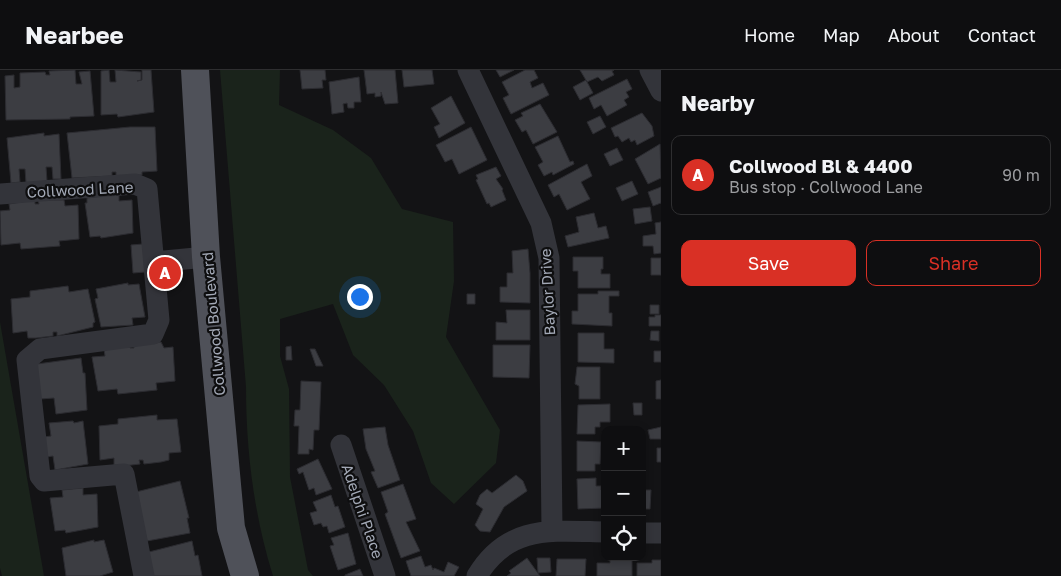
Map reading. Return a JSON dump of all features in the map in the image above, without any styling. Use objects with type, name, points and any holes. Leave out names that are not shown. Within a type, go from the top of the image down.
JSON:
[{"type":"main road","name":"Collwood Boulevard","points":[[195,70],[206,257],[231,528],[245,576]]},
{"type":"street","name":"Baylor Drive","points":[[468,70],[541,222],[549,258],[552,531]]},
{"type":"street","points":[[650,70],[661,91]]},
{"type":"street","name":"Collwood Lane","points":[[0,194],[134,184],[147,189],[159,320],[153,334],[40,349],[27,360],[40,476],[44,481],[124,474],[144,576]]},
{"type":"street","points":[[154,262],[206,257]]},
{"type":"street","name":"Adelphi Place","points":[[341,445],[386,576]]},
{"type":"street","points":[[477,576],[492,555],[514,540],[532,534],[552,531],[601,532]]},
{"type":"street","points":[[646,533],[661,533]]},
{"type":"shaded area","points":[[220,70],[280,70],[279,105],[333,130],[371,158],[402,209],[453,222],[454,281],[446,337],[500,430],[496,463],[454,504],[431,483],[413,431],[384,385],[353,355],[333,304],[280,319],[280,356],[289,389],[290,477],[308,570],[313,576],[273,576],[256,506],[252,483],[246,411],[246,387]]},
{"type":"shaded area","points":[[0,322],[44,576],[2,576],[0,568]]},
{"type":"building","points":[[75,70],[76,84],[82,84],[79,72],[90,71],[94,116],[70,117],[70,119],[6,120],[5,76],[14,75],[14,88],[20,87],[20,73],[45,72],[46,75],[50,75],[49,71]]},
{"type":"building","points":[[109,70],[110,82],[116,82],[115,70],[141,72],[141,80],[137,81],[142,80],[142,70],[151,70],[154,112],[118,117],[117,114],[101,115],[101,71]]},
{"type":"building","points":[[300,70],[325,70],[326,80],[322,80],[323,88],[302,89]]},
{"type":"building","points":[[364,70],[395,70],[398,103],[385,104],[381,92],[381,96],[375,97],[375,93],[367,94]]},
{"type":"building","points":[[402,70],[432,70],[434,84],[404,87]]},
{"type":"building","points":[[496,70],[514,70],[500,77]]},
{"type":"building","points":[[525,70],[534,70],[538,78],[530,82],[532,88],[543,83],[549,95],[511,114],[503,98],[509,95],[502,82]]},
{"type":"building","points":[[580,70],[614,70],[612,71],[614,75],[602,81],[598,77],[587,82]]},
{"type":"building","points":[[359,77],[361,102],[354,102],[354,108],[348,108],[347,103],[343,104],[344,112],[332,114],[329,82]]},
{"type":"building","points":[[627,79],[632,89],[626,92],[629,97],[624,100],[627,105],[607,116],[601,105],[594,109],[589,98]]},
{"type":"building","points":[[586,80],[593,93],[580,100],[573,87]]},
{"type":"building","points":[[451,96],[465,123],[439,138],[434,127],[440,124],[431,108]]},
{"type":"building","points":[[540,104],[557,132],[533,144],[526,130],[522,132],[515,120],[523,116],[521,113]]},
{"type":"building","points":[[642,113],[652,126],[654,136],[637,145],[635,140],[631,142],[629,138],[622,142],[618,136],[615,137],[611,128]]},
{"type":"building","points":[[600,116],[606,127],[593,134],[587,122]]},
{"type":"building","points":[[130,127],[155,127],[157,171],[142,172],[142,175],[116,176],[116,172],[112,172],[112,176],[72,178],[67,133]]},
{"type":"building","points":[[471,127],[487,160],[459,174],[452,159],[445,162],[436,145]]},
{"type":"building","points":[[44,133],[44,136],[59,134],[61,179],[53,179],[52,167],[46,167],[47,181],[26,183],[25,169],[19,169],[20,182],[11,183],[7,138]]},
{"type":"building","points":[[558,136],[570,162],[573,161],[574,164],[553,175],[552,172],[544,176],[538,165],[543,162],[535,147]]},
{"type":"building","points":[[660,144],[661,178],[648,184],[635,159]]},
{"type":"building","points":[[617,148],[623,160],[610,166],[604,154]]},
{"type":"building","points":[[587,164],[592,176],[581,182],[590,199],[567,210],[559,194],[554,197],[548,185]]},
{"type":"building","points":[[496,167],[501,176],[496,179],[503,189],[506,200],[491,207],[489,203],[487,204],[476,180],[478,179],[476,175]]},
{"type":"building","points":[[632,181],[638,194],[622,201],[616,188]]},
{"type":"building","points":[[661,187],[661,203],[653,206],[648,192]]},
{"type":"building","points":[[119,194],[119,201],[132,200],[133,233],[101,238],[100,236],[90,237],[85,203],[87,203],[87,198]]},
{"type":"building","points":[[35,200],[35,204],[39,204],[38,200],[64,200],[65,206],[78,205],[79,239],[59,241],[60,246],[21,249],[20,243],[1,245],[0,211],[10,210],[9,204]]},
{"type":"building","points":[[650,207],[652,221],[635,224],[633,209]]},
{"type":"building","points":[[594,213],[598,228],[606,226],[609,238],[568,247],[565,236],[579,232],[576,217]]},
{"type":"building","points":[[661,222],[661,253],[654,254],[653,246],[643,246],[643,236],[656,234],[655,223]]},
{"type":"building","points":[[143,244],[145,272],[133,273],[131,245]]},
{"type":"building","points":[[528,249],[530,303],[500,302],[500,287],[507,287],[507,273],[513,273],[512,251]]},
{"type":"building","points":[[573,257],[603,257],[601,274],[610,274],[610,288],[578,288],[578,271],[573,271]]},
{"type":"building","points":[[651,258],[661,258],[661,275],[651,275]]},
{"type":"building","points":[[128,283],[128,285],[139,284],[145,317],[132,318],[133,325],[101,327],[95,299],[98,298],[96,289]]},
{"type":"building","points":[[68,286],[69,292],[88,289],[95,322],[93,327],[57,336],[57,332],[53,332],[53,336],[36,338],[28,338],[27,331],[13,333],[11,299],[30,297],[30,291]]},
{"type":"building","points":[[598,291],[619,291],[619,296],[609,296],[609,313],[612,313],[612,326],[572,324],[572,311],[578,311],[578,294],[598,294]]},
{"type":"building","points":[[467,294],[475,294],[475,304],[467,304]]},
{"type":"building","points":[[650,305],[659,305],[659,314],[650,314]]},
{"type":"building","points":[[506,310],[530,310],[530,340],[496,340],[496,322],[507,323]]},
{"type":"building","points":[[655,315],[661,315],[661,326],[649,326],[649,317],[655,317]]},
{"type":"building","points":[[651,331],[659,331],[659,341],[650,340]]},
{"type":"building","points":[[578,333],[604,333],[604,349],[614,349],[614,363],[578,362]]},
{"type":"building","points":[[161,342],[164,348],[173,347],[175,381],[156,383],[157,390],[118,394],[117,389],[98,391],[92,357],[105,356],[104,349],[129,344],[130,348],[134,348],[133,343]]},
{"type":"building","points":[[493,345],[530,345],[529,378],[493,377]]},
{"type":"building","points":[[291,346],[292,360],[286,360],[286,347]]},
{"type":"building","points":[[310,349],[315,349],[323,366],[316,366]]},
{"type":"building","points":[[654,351],[661,351],[661,362],[654,362]]},
{"type":"building","points":[[81,358],[83,373],[85,373],[87,410],[56,414],[54,398],[40,399],[37,364]]},
{"type":"building","points":[[577,367],[600,367],[600,399],[579,399],[579,386],[575,384]]},
{"type":"building","points":[[661,380],[661,399],[656,399],[656,381]]},
{"type":"building","points":[[301,381],[321,382],[319,430],[314,430],[313,450],[309,449],[309,454],[298,454],[299,426],[294,426],[295,410],[300,410]]},
{"type":"building","points":[[633,403],[642,403],[642,415],[634,415]]},
{"type":"building","points":[[610,404],[610,422],[600,422],[600,427],[595,427],[595,434],[577,434],[578,405]]},
{"type":"building","points":[[157,415],[157,420],[177,419],[181,452],[169,453],[169,460],[144,464],[143,460],[139,460],[140,464],[123,466],[114,465],[114,458],[100,460],[99,426],[118,424],[118,419]]},
{"type":"building","points":[[73,421],[74,423],[83,421],[88,464],[55,470],[53,456],[46,457],[44,437],[51,436],[49,423]]},
{"type":"building","points":[[385,427],[388,445],[400,480],[378,488],[371,472],[375,471],[366,449],[363,429]]},
{"type":"building","points":[[661,427],[661,439],[650,439],[648,430]]},
{"type":"building","points":[[577,441],[601,442],[600,464],[595,464],[595,471],[577,471]]},
{"type":"building","points":[[657,448],[661,448],[661,462],[657,462]]},
{"type":"building","points":[[318,459],[332,489],[316,495],[314,488],[309,490],[303,472],[299,474],[297,469]]},
{"type":"building","points":[[516,475],[523,481],[527,491],[504,507],[490,532],[480,531],[475,525],[483,509],[476,504],[480,495],[487,489],[492,493]]},
{"type":"building","points":[[596,478],[596,486],[601,486],[601,508],[578,509],[577,479]]},
{"type":"building","points":[[180,481],[189,518],[187,518],[190,533],[147,541],[136,492]]},
{"type":"building","points":[[403,484],[416,519],[406,522],[420,551],[401,558],[385,514],[388,512],[381,492]]},
{"type":"building","points":[[83,488],[83,495],[97,494],[98,527],[66,533],[65,530],[55,531],[50,498],[63,497],[62,490]]},
{"type":"building","points":[[646,490],[651,490],[650,509],[646,509]]},
{"type":"building","points":[[331,495],[335,507],[338,506],[345,527],[329,533],[327,526],[323,527],[321,523],[314,525],[310,513],[317,511],[313,502]]},
{"type":"building","points":[[348,533],[356,564],[338,570],[330,546],[334,545],[331,538]]},
{"type":"building","points":[[94,540],[94,542],[104,540],[113,572],[100,576],[66,576],[62,548]]},
{"type":"building","points":[[192,541],[195,556],[198,555],[202,576],[152,576],[149,552]]},
{"type":"building","points":[[421,556],[425,567],[431,565],[433,570],[434,568],[444,572],[448,562],[459,567],[454,576],[411,576],[406,561]]},
{"type":"building","points":[[527,558],[540,576],[507,576],[511,573],[509,571]]},
{"type":"building","points":[[537,558],[550,558],[551,572],[538,573]]},
{"type":"building","points":[[557,559],[586,559],[585,576],[556,576]]},
{"type":"building","points":[[652,560],[661,560],[661,576],[637,576],[637,563],[652,563]]},
{"type":"building","points":[[610,561],[632,561],[632,576],[597,576],[597,563],[610,563]]},
{"type":"building","points":[[360,569],[363,576],[345,576],[345,575]]},
{"type":"place","name":"Collwood Bl & 4400","points":[[165,273]]}]
